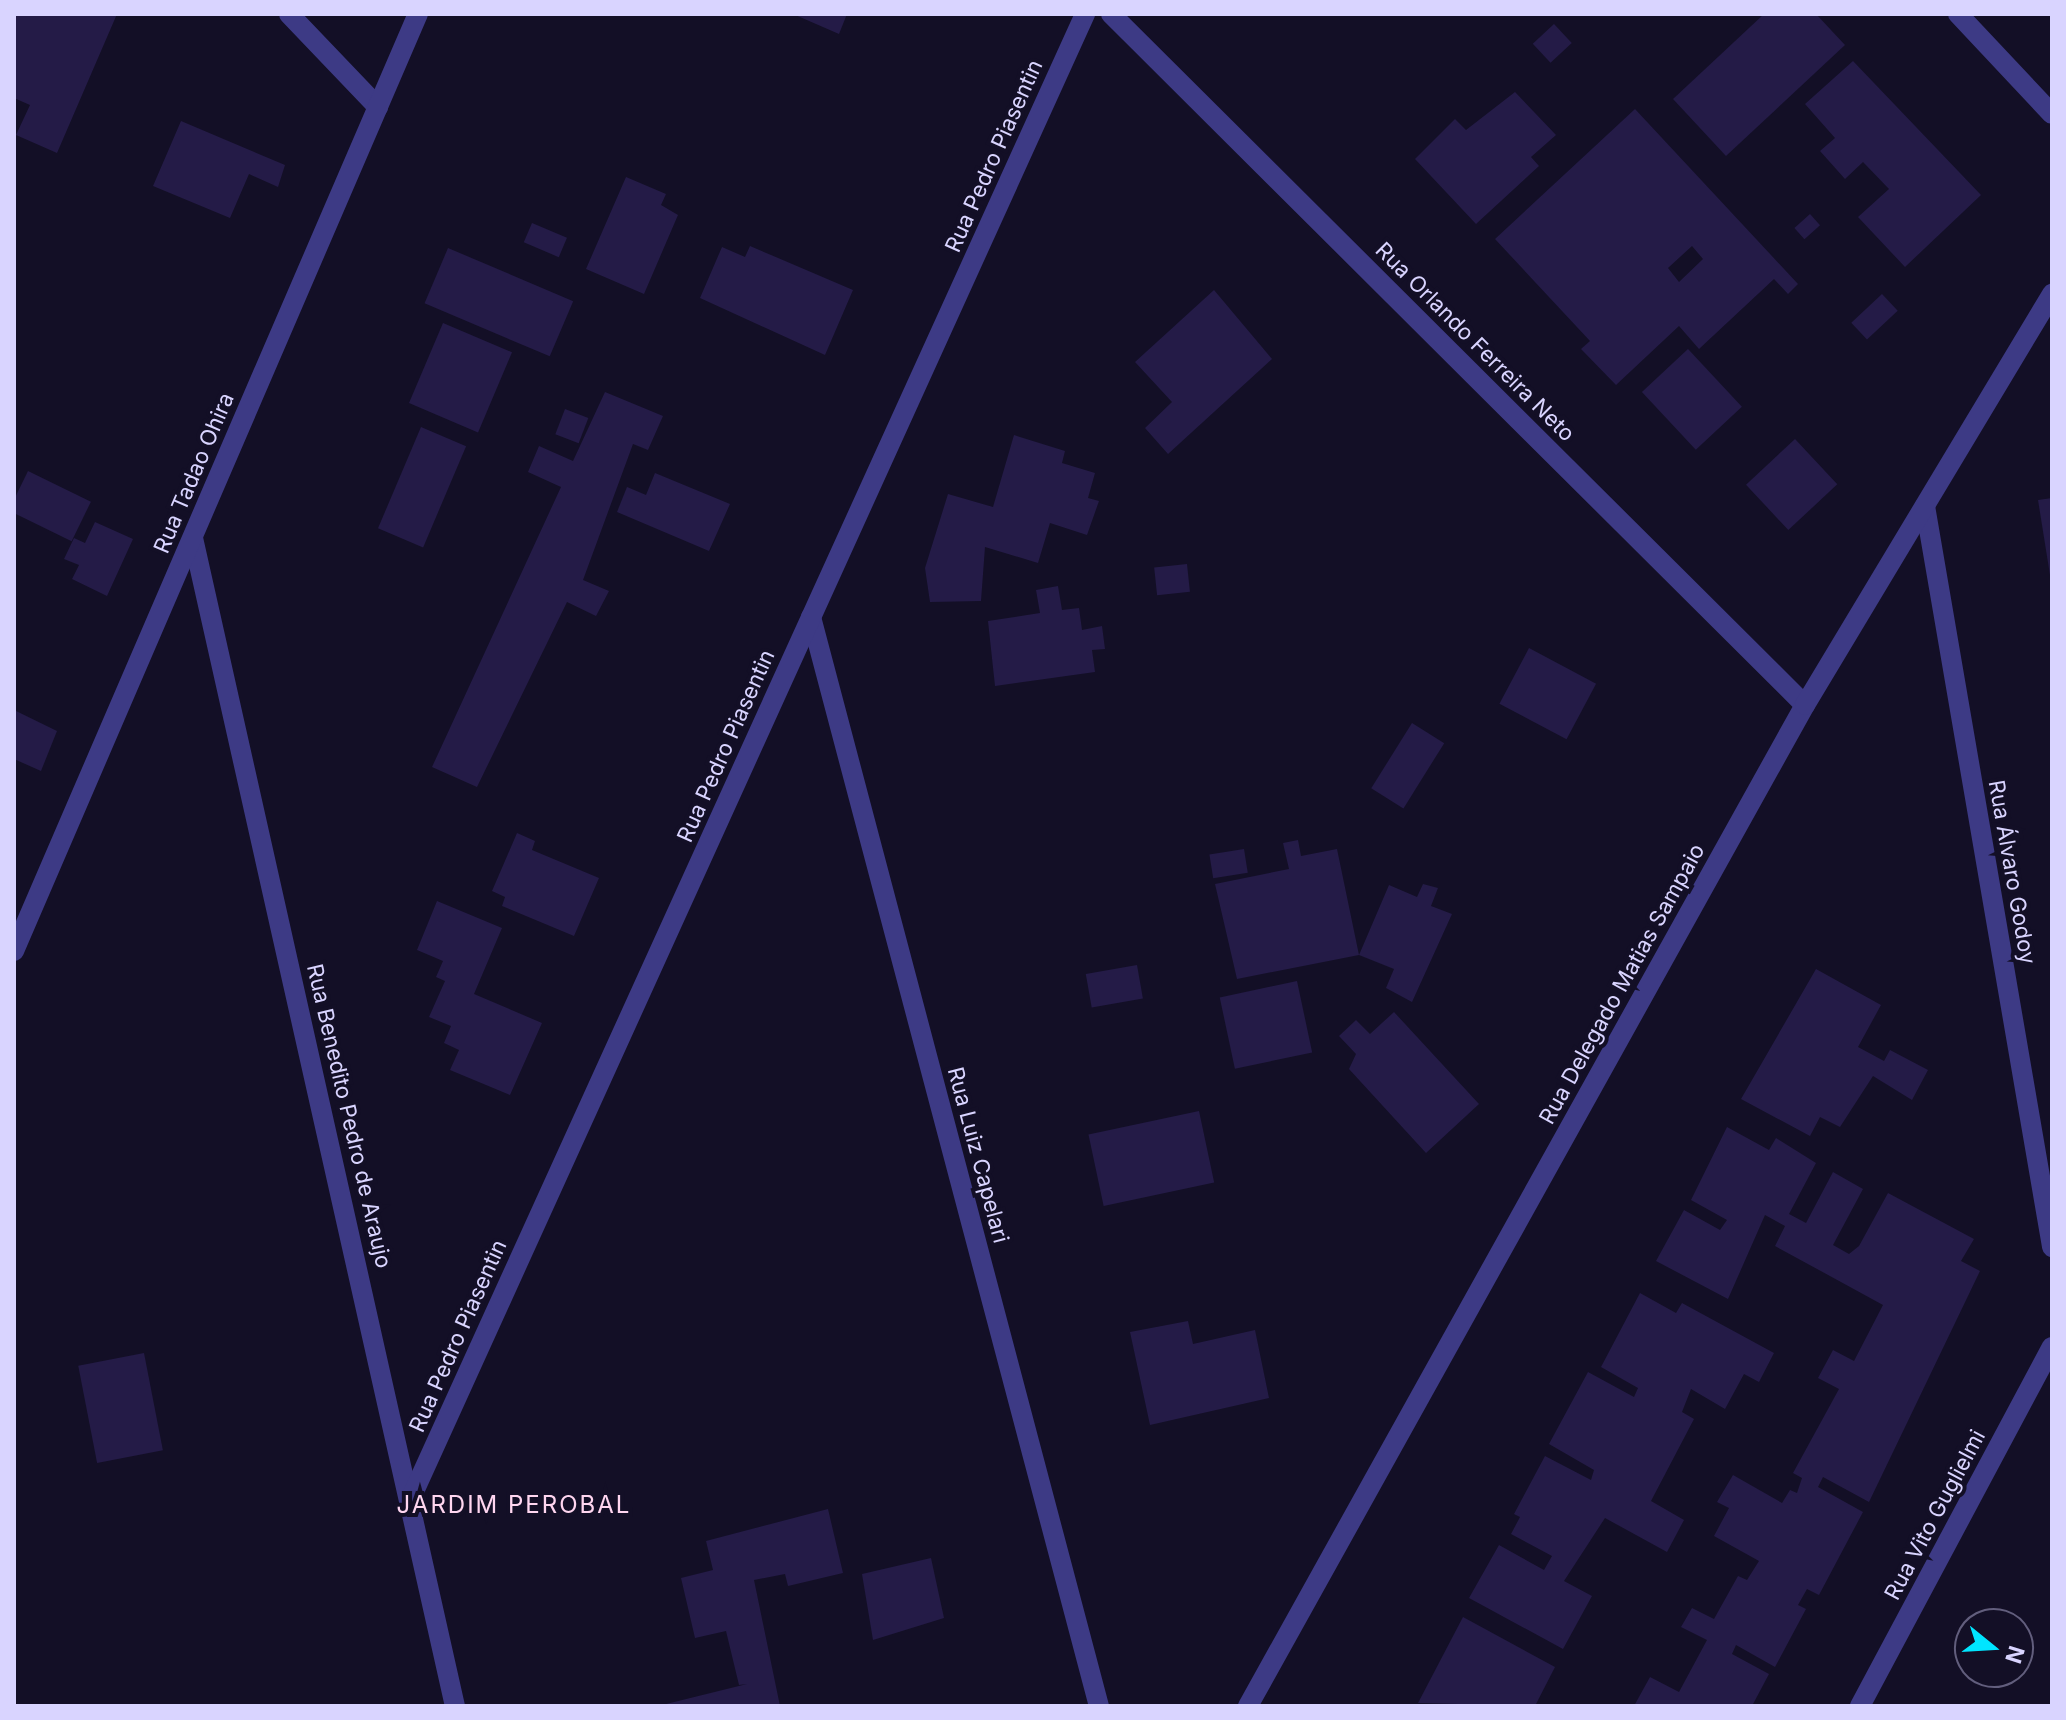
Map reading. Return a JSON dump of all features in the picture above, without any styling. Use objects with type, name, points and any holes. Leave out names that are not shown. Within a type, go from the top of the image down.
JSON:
[{"type":"street","points":[[289,14],[378,107]]},
{"type":"street","name":"Rua Tadao Ohira","points":[[14,951],[418,14]]},
{"type":"street","name":"Rua Pedro Piasentin","points":[[411,1498],[1085,14]]},
{"type":"street","name":"Rua Orlando Ferreira Neto","points":[[1111,14],[1805,705]]},
{"type":"street","points":[[1958,14],[2052,114]]},
{"type":"street","name":"Rua Delegado Matias Sampaio","points":[[1248,1706],[1805,705],[2052,294]]},
{"type":"street","name":"Rua Álvaro Godoy","points":[[1925,506],[2052,1247]]},
{"type":"street","name":"Rua Benedito Pedro de Araujo","points":[[193,538],[411,1498],[455,1706]]},
{"type":"street","name":"Rua Luiz Capelari","points":[[811,617],[1099,1706]]},
{"type":"street","name":"Rua Vito Guglielmi","points":[[1860,1706],[2052,1347]]},
{"type":"building","points":[[14,14],[117,14],[57,153],[16,135],[30,105],[14,98]]},
{"type":"building","points":[[793,14],[847,14],[839,34]]},
{"type":"building","points":[[1764,14],[1816,14],[1845,45],[1726,156],[1673,99]]},
{"type":"building","points":[[1554,24],[1572,43],[1551,63],[1533,44]]},
{"type":"building","points":[[1853,61],[1981,195],[1905,267],[1858,217],[1889,189],[1863,162],[1845,179],[1820,151],[1835,138],[1805,104]]},
{"type":"building","points":[[1515,92],[1556,135],[1531,157],[1539,166],[1476,224],[1415,159],[1455,119],[1466,130]]},
{"type":"building","points":[[1635,109],[1798,284],[1788,294],[1774,279],[1699,349],[1679,326],[1616,385],[1581,349],[1590,341],[1495,239]],"holes":[[[1692,246],[1703,259],[1679,282],[1668,268]]]},
{"type":"building","points":[[181,121],[285,165],[278,187],[249,174],[230,218],[153,186]]},
{"type":"building","points":[[626,177],[666,194],[661,205],[678,215],[644,294],[586,269]]},
{"type":"building","points":[[1810,214],[1820,225],[1804,239],[1794,228]]},
{"type":"building","points":[[532,223],[567,238],[559,257],[524,242]]},
{"type":"building","points":[[750,246],[853,290],[825,355],[700,298],[722,247],[745,257]]},
{"type":"building","points":[[448,248],[573,301],[550,356],[425,303]]},
{"type":"building","points":[[1214,290],[1272,359],[1168,454],[1145,428],[1172,402],[1135,362]]},
{"type":"building","points":[[1882,294],[1898,311],[1867,339],[1851,323]]},
{"type":"building","points":[[443,323],[512,352],[478,432],[409,403]]},
{"type":"building","points":[[1688,349],[1742,407],[1696,450],[1642,392]]},
{"type":"building","points":[[605,392],[663,416],[648,450],[633,444],[583,580],[609,591],[596,616],[567,602],[477,787],[432,767],[561,487],[528,472],[539,446],[573,461]]},
{"type":"building","points":[[565,409],[588,418],[579,443],[555,434]]},
{"type":"building","points":[[421,427],[466,446],[423,547],[378,528]]},
{"type":"building","points":[[1014,435],[1065,451],[1062,463],[1095,473],[1088,498],[1099,501],[1087,535],[1050,523],[1038,563],[985,547],[981,601],[930,602],[925,568],[948,494],[993,507]]},
{"type":"building","points":[[1795,439],[1837,484],[1788,530],[1746,485]]},
{"type":"building","points":[[28,471],[91,502],[72,541],[14,513],[14,500]]},
{"type":"building","points":[[655,473],[730,504],[709,551],[617,512],[627,487],[646,495]]},
{"type":"building","points":[[2052,498],[2052,575],[2050,575],[2038,500]]},
{"type":"building","points":[[95,522],[133,539],[107,596],[72,579],[79,565],[64,559],[74,538],[85,543]]},
{"type":"building","points":[[1187,564],[1190,592],[1157,595],[1154,567]]},
{"type":"building","points":[[1058,586],[1062,610],[1079,608],[1082,630],[1102,626],[1105,649],[1092,650],[1095,672],[995,686],[988,621],[1040,613],[1036,590]]},
{"type":"building","points":[[1529,648],[1596,684],[1567,739],[1499,704]]},
{"type":"building","points":[[14,710],[57,731],[41,771],[14,759]]},
{"type":"building","points":[[1412,723],[1444,743],[1403,808],[1371,788]]},
{"type":"building","points":[[517,833],[535,841],[532,850],[599,878],[574,936],[502,906],[505,897],[492,891]]},
{"type":"building","points":[[1298,840],[1301,856],[1337,849],[1359,955],[1237,979],[1215,884],[1289,869],[1283,843]]},
{"type":"building","points":[[1244,849],[1248,873],[1213,878],[1209,854]]},
{"type":"building","points":[[1423,884],[1438,888],[1431,906],[1452,914],[1412,1002],[1386,988],[1394,969],[1359,955],[1389,885],[1417,897]]},
{"type":"building","points":[[437,901],[502,928],[474,994],[542,1023],[510,1095],[450,1070],[459,1050],[444,1043],[451,1026],[429,1017],[445,981],[436,977],[443,961],[417,950]]},
{"type":"building","points":[[1137,965],[1143,998],[1092,1008],[1086,974]]},
{"type":"building","points":[[1816,969],[1881,1005],[1858,1047],[1884,1061],[1890,1050],[1928,1070],[1912,1100],[1873,1076],[1840,1127],[1820,1117],[1810,1136],[1741,1099]]},
{"type":"building","points":[[1297,981],[1312,1052],[1235,1069],[1220,997]]},
{"type":"building","points":[[1394,1012],[1479,1104],[1426,1153],[1349,1069],[1356,1054],[1339,1036],[1356,1020],[1370,1034]]},
{"type":"building","points":[[1199,1111],[1214,1182],[1104,1206],[1088,1134]]},
{"type":"building","points":[[1727,1127],[1769,1150],[1776,1138],[1816,1163],[1789,1214],[1806,1223],[1833,1172],[1863,1189],[1833,1245],[1849,1254],[1859,1246],[1888,1193],[1974,1239],[1961,1261],[1980,1271],[1869,1502],[1823,1477],[1818,1487],[1863,1512],[1819,1595],[1807,1589],[1798,1605],[1806,1609],[1775,1667],[1736,1645],[1732,1654],[1769,1674],[1752,1706],[1634,1706],[1650,1677],[1679,1692],[1707,1640],[1681,1627],[1692,1608],[1714,1619],[1738,1576],[1747,1580],[1759,1561],[1714,1536],[1729,1508],[1717,1502],[1733,1475],[1782,1503],[1790,1490],[1797,1493],[1802,1478],[1793,1473],[1839,1389],[1818,1378],[1833,1350],[1854,1361],[1883,1305],[1775,1246],[1785,1226],[1765,1215],[1728,1299],[1656,1261],[1684,1210],[1720,1230],[1727,1220],[1691,1200]]},
{"type":"building","points":[[1640,1293],[1676,1313],[1682,1303],[1774,1353],[1759,1382],[1744,1374],[1725,1409],[1691,1389],[1682,1412],[1694,1419],[1651,1501],[1684,1520],[1667,1552],[1605,1518],[1564,1581],[1592,1596],[1563,1649],[1469,1598],[1499,1545],[1544,1570],[1552,1556],[1511,1534],[1520,1517],[1514,1514],[1545,1456],[1591,1480],[1594,1470],[1549,1444],[1588,1372],[1634,1397],[1638,1388],[1601,1367]]},
{"type":"building","points":[[1188,1321],[1193,1344],[1255,1330],[1269,1398],[1150,1425],[1130,1332]]},
{"type":"building","points":[[144,1353],[163,1450],[97,1463],[78,1366]]},
{"type":"building","points":[[828,1509],[843,1573],[788,1586],[785,1574],[754,1580],[780,1706],[658,1706],[747,1684],[739,1685],[726,1631],[695,1638],[681,1578],[713,1570],[706,1541]]},
{"type":"building","points":[[931,1558],[944,1618],[873,1640],[862,1574]]},
{"type":"building","points":[[1463,1617],[1555,1667],[1535,1706],[1418,1703]]},
{"type":"district","name":"JARDIM PEROBAL","points":[[514,1505]]}]
